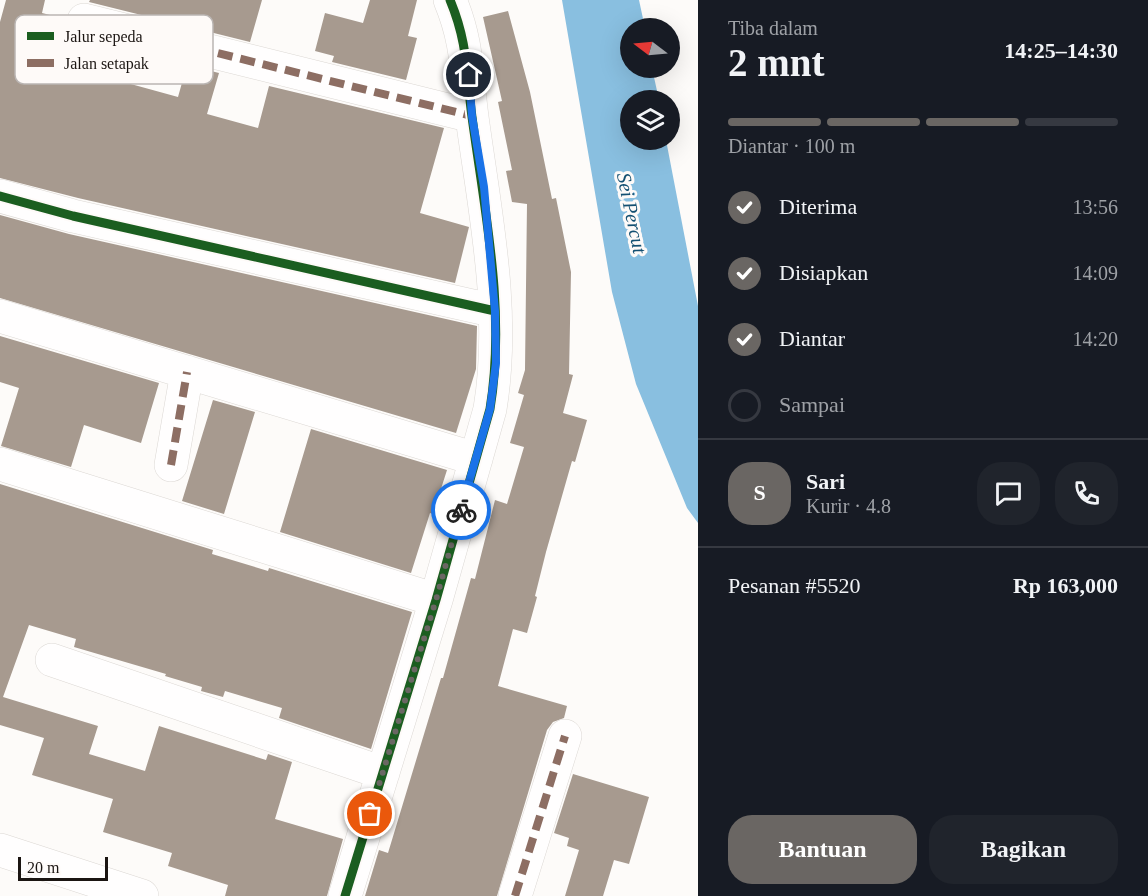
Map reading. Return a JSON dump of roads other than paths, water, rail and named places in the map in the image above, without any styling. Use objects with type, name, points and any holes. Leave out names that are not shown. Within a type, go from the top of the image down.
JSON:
[{"type":"street","points":[[345,896],[436,600],[490,409],[494,386],[495,311],[484,187],[472,116],[467,55],[460,25],[450,0]]},
{"type":"street","points":[[213,52],[472,116]]},
{"type":"street","points":[[0,196],[73,216],[495,311]]},
{"type":"street","points":[[0,316],[476,459]]},
{"type":"street","points":[[171,465],[187,372]]},
{"type":"street","points":[[0,464],[436,600]]},
{"type":"street","points":[[52,660],[383,773]]},
{"type":"street","points":[[515,896],[565,736]]},
{"type":"street","points":[[0,850],[142,896]]},
{"type":"water","name":"Sei Percut","points":[[562,0],[639,0],[643,18],[620,18],[620,78],[654,78],[657,90],[620,90],[620,150],[668,150],[698,306],[698,523],[687,508],[636,384],[612,292]]}]
